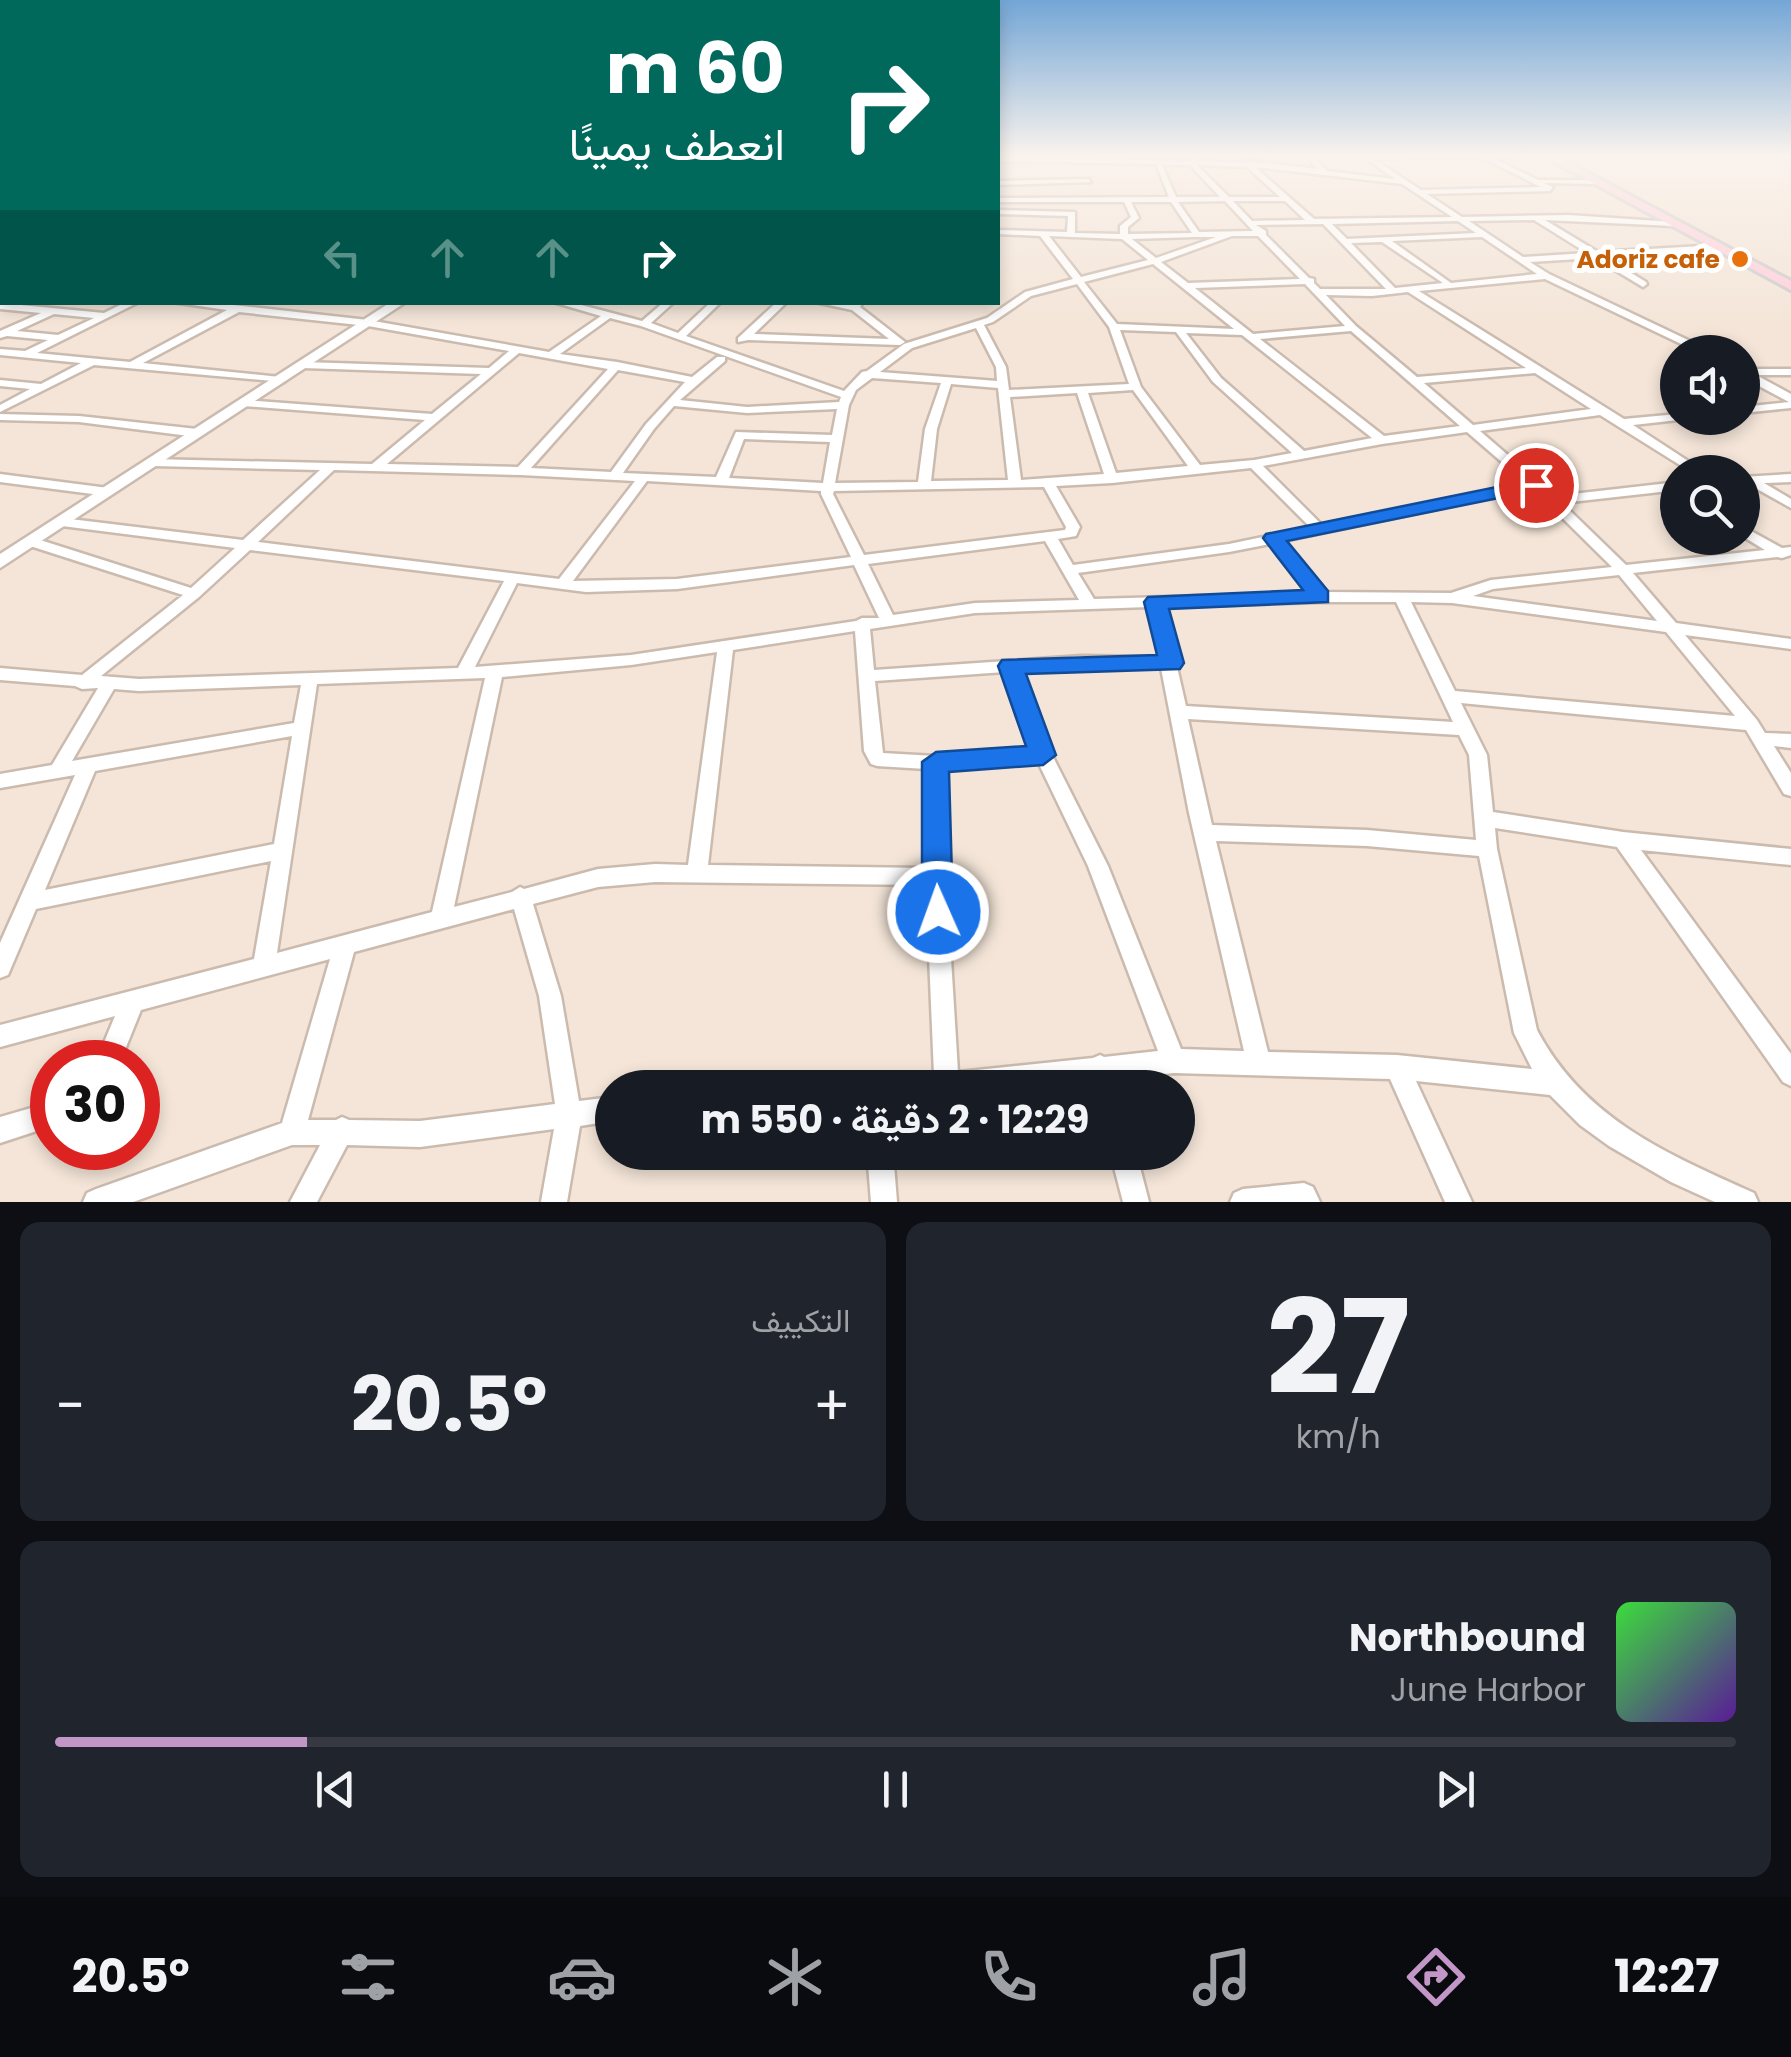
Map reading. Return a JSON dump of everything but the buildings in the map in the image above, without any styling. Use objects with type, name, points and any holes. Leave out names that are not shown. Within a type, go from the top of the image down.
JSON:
[{"type":"main road","points":[[1652,212],[1791,283]]},
{"type":"main road","points":[[1657,212],[1791,283]]},
{"type":"street","points":[[1000,212],[1073,215],[1071,234]]},
{"type":"street","points":[[1124,237],[1124,226],[1135,218],[1132,212]]},
{"type":"street","points":[[1182,212],[1198,236]]},
{"type":"street","points":[[1239,212],[1263,232],[1353,328],[1536,485],[1622,569],[1756,732],[1791,789]]},
{"type":"street","points":[[1302,212],[1312,222]]},
{"type":"street","points":[[1447,212],[1546,276],[1669,335]]},
{"type":"street","points":[[1249,222],[1453,216],[1674,224]]},
{"type":"street","points":[[1535,217],[1643,284]]},
{"type":"street","points":[[1357,220],[1447,282]]},
{"type":"street","points":[[1325,222],[1393,291]]},
{"type":"street","points":[[1000,232],[1124,237],[1263,232]]},
{"type":"street","points":[[1043,234],[1114,328],[1136,387],[1198,471]]},
{"type":"street","points":[[744,337],[904,344],[999,316],[1028,294],[1154,261],[1229,235]]},
{"type":"street","points":[[1346,241],[1481,235]]},
{"type":"street","points":[[1124,237],[1382,440]]},
{"type":"street","points":[[1520,260],[1718,247]]},
{"type":"street","points":[[1321,292],[1393,291],[1447,282],[1546,276]]},
{"type":"street","points":[[1188,286],[1311,281]]},
{"type":"street","points":[[1410,289],[1672,455]]},
{"type":"street","points":[[1000,300],[1013,303]]},
{"type":"street","points":[[5,331],[65,305]]},
{"type":"street","points":[[26,354],[129,305]]},
{"type":"street","points":[[214,305],[368,323],[691,380]]},
{"type":"street","points":[[268,312],[279,305]]},
{"type":"street","points":[[0,562],[395,305]]},
{"type":"street","points":[[569,305],[680,336],[844,400]]},
{"type":"street","points":[[644,324],[666,305]]},
{"type":"street","points":[[680,336],[713,305]]},
{"type":"street","points":[[615,476],[691,380],[780,305]]},
{"type":"street","points":[[0,306],[106,316]]},
{"type":"street","points":[[857,306],[904,344]]},
{"type":"street","points":[[132,365],[237,308]]},
{"type":"street","points":[[553,354],[608,315]]},
{"type":"street","points":[[979,324],[997,356],[1005,390],[1015,484]]},
{"type":"street","points":[[1114,328],[1248,335],[1353,328]]},
{"type":"street","points":[[1179,330],[1218,380],[1302,456]]},
{"type":"street","points":[[5,331],[60,338]]},
{"type":"street","points":[[887,618],[826,487],[844,400],[866,374],[904,344]]},
{"type":"street","points":[[377,466],[519,348]]},
{"type":"street","points":[[0,352],[280,380]]},
{"type":"street","points":[[0,409],[92,362]]},
{"type":"street","points":[[303,365],[493,371]]},
{"type":"street","points":[[522,471],[616,365]]},
{"type":"street","points":[[1412,381],[1535,370]]},
{"type":"street","points":[[1760,372],[1791,372]]},
{"type":"street","points":[[866,374],[1005,390],[1136,387]]},
{"type":"street","points":[[0,383],[43,387]]},
{"type":"street","points":[[924,486],[931,429],[946,383]]},
{"type":"street","points":[[1760,383],[1791,402]]},
{"type":"street","points":[[1082,390],[1112,479]]},
{"type":"street","points":[[671,402],[742,410],[844,400]]},
{"type":"street","points":[[1760,407],[1791,402]]},
{"type":"street","points":[[244,404],[437,418]]},
{"type":"street","points":[[154,462],[522,471],[826,487],[1048,484],[1254,464],[1382,440],[1602,411]]},
{"type":"street","points":[[0,417],[79,418],[197,433]]},
{"type":"street","points":[[1622,423],[1660,419]]},
{"type":"street","points":[[721,481],[740,435],[836,439]]},
{"type":"street","points":[[1254,464],[1320,529]]},
{"type":"street","points":[[82,683],[194,594],[330,466]]},
{"type":"street","points":[[562,585],[644,477]]},
{"type":"street","points":[[0,478],[108,492]]},
{"type":"street","points":[[1760,479],[1791,478]]},
{"type":"street","points":[[62,522],[562,585],[666,585],[860,562],[1074,530],[1048,484]]},
{"type":"street","points":[[1070,570],[1273,538],[1536,485]]},
{"type":"street","points":[[1760,487],[1791,504]]},
{"type":"street","points":[[1552,500],[1660,488]]},
{"type":"street","points":[[1049,536],[1089,604]]},
{"type":"street","points":[[1273,538],[1320,596]]},
{"type":"street","points":[[1760,540],[1788,555]]},
{"type":"street","points":[[32,542],[194,594]]},
{"type":"street","points":[[1452,598],[1491,585],[1788,555]]},
{"type":"street","points":[[463,674],[512,579]]},
{"type":"street","points":[[0,674],[108,684],[463,674],[631,660],[887,618],[975,608],[1320,596],[1452,598],[1791,644]]},
{"type":"street","points":[[1401,598],[1478,755],[1487,819],[1486,849],[1526,1033],[1552,1083],[1620,1138],[1666,1166],[1745,1202]]},
{"type":"street","points":[[1156,602],[1172,663],[1204,834],[1259,1063]]},
{"type":"street","points":[[862,622],[873,752],[878,760],[936,762],[1043,755]]},
{"type":"street","points":[[697,874],[726,645]]},
{"type":"street","points":[[869,676],[1011,666],[1172,663]]},
{"type":"street","points":[[1011,666],[1043,755],[1098,866],[1174,1061]]},
{"type":"street","points":[[441,919],[494,672]]},
{"type":"street","points":[[264,965],[310,679]]},
{"type":"street","points":[[57,772],[108,684]]},
{"type":"street","points":[[1448,696],[1756,732],[1791,741]]},
{"type":"street","points":[[1182,712],[1464,728]]},
{"type":"street","points":[[0,781],[302,728]]},
{"type":"street","points":[[936,762],[936,1070]]},
{"type":"street","points":[[0,968],[88,767]]},
{"type":"street","points":[[1487,819],[1623,840],[1791,856]]},
{"type":"street","points":[[1204,834],[1353,837],[1486,849]]},
{"type":"street","points":[[1623,840],[1791,1074]]},
{"type":"street","points":[[28,902],[280,851]]},
{"type":"street","points":[[0,1036],[520,896],[624,874],[936,877]]},
{"type":"street","points":[[520,896],[550,996],[569,1117],[554,1202]]},
{"type":"street","points":[[292,1132],[345,945]]},
{"type":"street","points":[[117,1040],[132,1001]]},
{"type":"street","points":[[1136,1070],[1174,1061],[1259,1063],[1397,1068],[1552,1083]]},
{"type":"street","points":[[1397,1068],[1459,1202]]},
{"type":"street","points":[[96,1202],[292,1132],[420,1134],[595,1112]]},
{"type":"street","points":[[0,1130],[30,1121]]},
{"type":"street","points":[[303,1202],[342,1130]]},
{"type":"street","points":[[881,1170],[884,1202]]},
{"type":"street","points":[[1128,1170],[1136,1202]]},
{"type":"street","points":[[1243,1202],[1304,1196],[1306,1202]]},
{"type":"place","name":"Adoriz cafe","points":[[1740,259]]},
{"type":"route","points":[[938,912],[936,762],[1043,755],[1011,666],[1102,661],[1172,663],[1156,602],[1320,596],[1273,538],[1536,485]]}]
